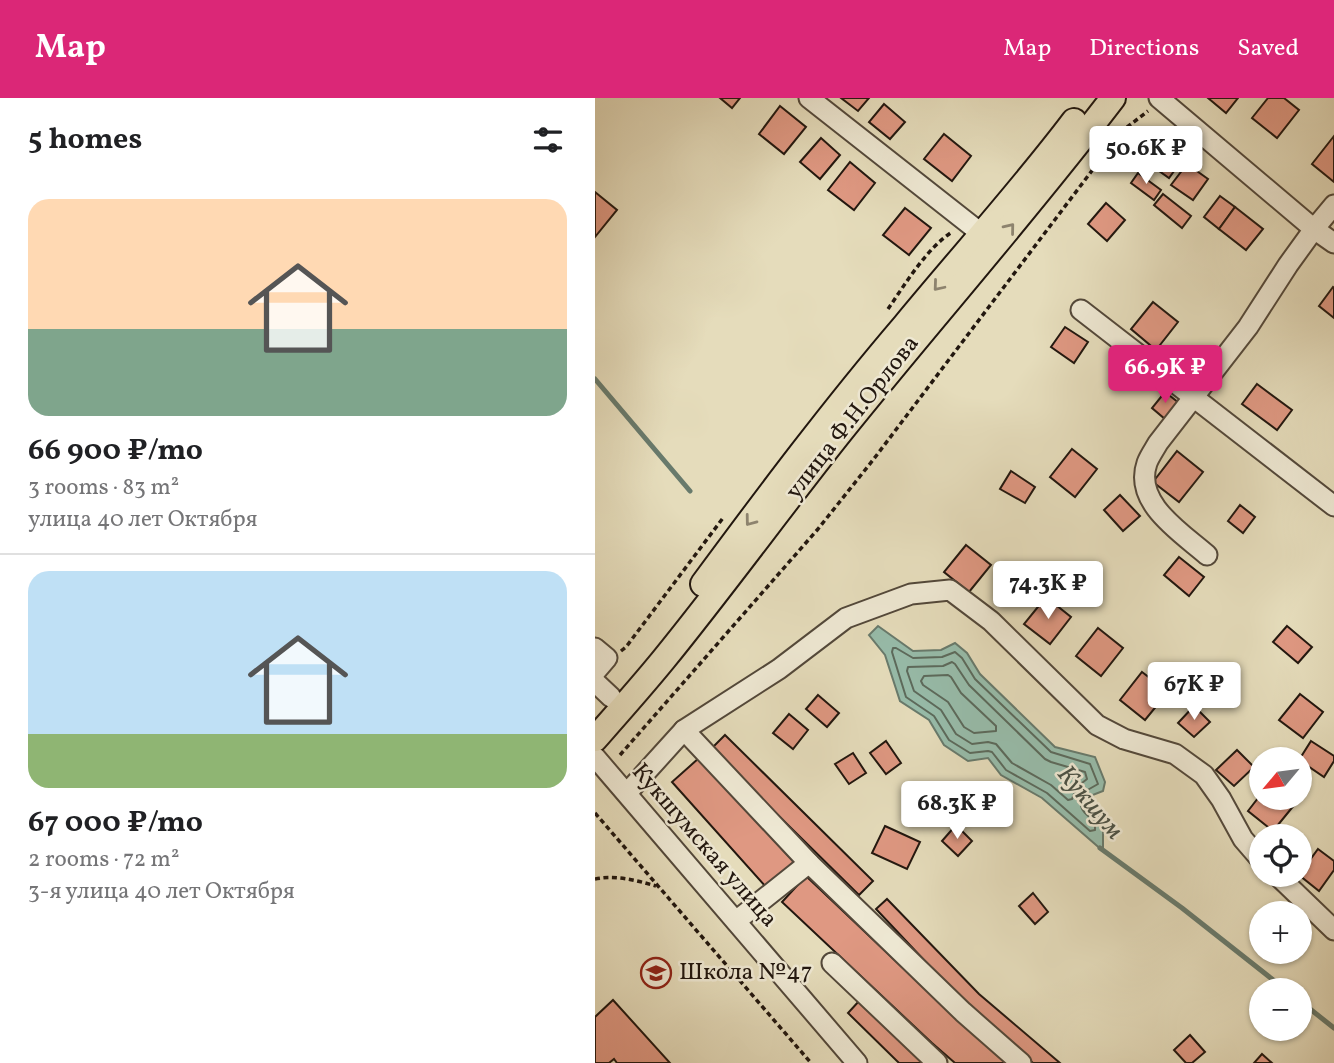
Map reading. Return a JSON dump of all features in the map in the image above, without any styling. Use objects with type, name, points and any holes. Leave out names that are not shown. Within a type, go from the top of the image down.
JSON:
[{"type":"main road","name":"улица Ф.Н.Орлова","points":[[600,698],[667,631],[783,477],[886,348],[1055,146],[1091,98]]},
{"type":"main road","name":"улица Ф.Н.Орлова","points":[[595,739],[664,660],[842,431],[924,329],[1005,235],[1113,98]]},
{"type":"street","points":[[809,98],[982,234]]},
{"type":"street","points":[[1161,100],[1334,243]]},
{"type":"street","points":[[1207,555],[1159,512],[1149,499],[1145,482],[1147,464],[1158,443],[1248,327],[1288,265],[1334,205]]},
{"type":"street","points":[[1081,310],[1334,506]]},
{"type":"street","points":[[627,793],[684,730],[779,669],[846,618],[911,594],[950,590],[991,621],[1097,725],[1124,739],[1175,754],[1204,775],[1249,846]]},
{"type":"street","points":[[595,648],[607,658],[595,672]]},
{"type":"street","points":[[684,730],[809,863],[963,1012],[1021,1063]]},
{"type":"street","name":"Кукшумская улица","points":[[595,757],[857,1063]]},
{"type":"street","points":[[736,921],[809,863]]},
{"type":"street","points":[[1289,887],[1334,930]]},
{"type":"street","points":[[832,963],[937,1063]]},
{"type":"path","points":[[620,755],[818,529],[1122,131],[1161,100]]},
{"type":"path","points":[[595,813],[811,1063]]},
{"type":"path","points":[[595,879],[605,877],[635,880],[658,886]]},
{"type":"water","points":[[878,626],[913,651],[941,650],[955,643],[967,653],[980,674],[1055,747],[1095,757],[1105,782],[1103,791],[1090,796],[1087,806],[1103,819],[1103,851],[1042,798],[1001,775],[988,758],[968,761],[944,745],[929,720],[900,701],[885,655],[869,635]]},
{"type":"building","points":[[720,98],[740,98],[732,108]]},
{"type":"building","points":[[841,98],[869,98],[858,111]]},
{"type":"building","points":[[1208,98],[1238,98],[1226,113]]},
{"type":"building","points":[[1268,98],[1284,98],[1299,110],[1277,138],[1252,118]]},
{"type":"building","points":[[884,104],[905,122],[890,139],[869,122]]},
{"type":"building","points":[[780,106],[806,127],[784,154],[759,134]]},
{"type":"building","points":[[944,134],[971,156],[952,181],[924,159]]},
{"type":"building","points":[[1334,136],[1334,182],[1312,164]]},
{"type":"building","points":[[821,138],[840,155],[820,179],[800,162]]},
{"type":"building","points":[[1162,145],[1182,160],[1169,178],[1148,163]]},
{"type":"building","points":[[850,162],[875,183],[854,210],[828,190]]},
{"type":"building","points":[[1187,164],[1208,179],[1193,200],[1171,185]]},
{"type":"building","points":[[1138,173],[1161,190],[1154,200],[1131,183]]},
{"type":"building","points":[[595,192],[617,210],[595,237]]},
{"type":"building","points":[[1163,194],[1191,216],[1182,228],[1154,205]]},
{"type":"building","points":[[1220,196],[1235,207],[1219,229],[1204,217]]},
{"type":"building","points":[[1106,203],[1125,220],[1107,241],[1088,224]]},
{"type":"building","points":[[1235,207],[1263,229],[1246,250],[1219,229]]},
{"type":"building","points":[[905,208],[931,228],[909,255],[883,235]]},
{"type":"building","points":[[1334,288],[1334,318],[1319,306]]},
{"type":"building","points":[[1153,302],[1178,322],[1156,350],[1131,329]]},
{"type":"building","points":[[1065,327],[1088,342],[1074,363],[1051,347]]},
{"type":"building","points":[[1257,384],[1292,410],[1277,430],[1242,404]]},
{"type":"building","points":[[1165,392],[1179,403],[1165,419],[1152,408]]},
{"type":"building","points":[[1072,449],[1097,469],[1075,497],[1050,477]]},
{"type":"building","points":[[1177,451],[1203,472],[1179,502],[1153,482]]},
{"type":"building","points":[[1011,471],[1035,487],[1025,503],[1000,489]]},
{"type":"building","points":[[1120,495],[1140,516],[1123,531],[1104,510]]},
{"type":"building","points":[[1240,505],[1255,517],[1243,533],[1228,521]]},
{"type":"building","points":[[966,545],[991,565],[969,592],[944,572]]},
{"type":"building","points":[[1179,557],[1204,577],[1189,596],[1164,575]]},
{"type":"building","points":[[1046,597],[1071,617],[1050,644],[1024,624]]},
{"type":"building","points":[[1287,626],[1312,647],[1298,663],[1273,642]]},
{"type":"building","points":[[1098,628],[1123,648],[1101,676],[1076,656]]},
{"type":"building","points":[[1142,672],[1168,692],[1145,720],[1120,700]]},
{"type":"building","points":[[1300,694],[1323,712],[1303,738],[1279,720]]},
{"type":"building","points":[[818,695],[839,713],[827,727],[806,709]]},
{"type":"building","points":[[1194,706],[1210,722],[1194,737],[1178,723]]},
{"type":"building","points":[[789,714],[808,730],[793,749],[773,733]]},
{"type":"building","points":[[725,735],[873,881],[859,895],[711,749]]},
{"type":"building","points":[[886,741],[901,763],[886,774],[870,753]]},
{"type":"building","points":[[1311,741],[1334,756],[1334,761],[1324,777],[1313,770],[1313,747],[1307,747]]},
{"type":"building","points":[[1237,750],[1249,762],[1249,772],[1234,786],[1216,770]]},
{"type":"building","points":[[853,753],[866,773],[849,784],[835,764]]},
{"type":"building","points":[[699,758],[794,862],[766,887],[672,782]]},
{"type":"building","points":[[1290,810],[1279,824],[1264,824],[1248,811]]},
{"type":"building","points":[[956,825],[972,841],[958,856],[942,841]]},
{"type":"building","points":[[885,826],[920,842],[907,869],[872,853]]},
{"type":"building","points":[[1318,849],[1334,861],[1334,870],[1319,891],[1312,885],[1312,857]]},
{"type":"building","points":[[806,876],[958,1020],[1009,1063],[955,1063],[932,1043],[782,902]]},
{"type":"building","points":[[1033,893],[1048,912],[1035,924],[1019,906]]},
{"type":"building","points":[[887,899],[979,994],[1060,1063],[1033,1063],[969,1008],[876,909]]},
{"type":"building","points":[[613,1000],[670,1063],[617,1063],[614,1059],[609,1063],[595,1063],[595,1017]]},
{"type":"building","points":[[860,1000],[925,1063],[899,1063],[848,1013]]},
{"type":"building","points":[[1190,1035],[1205,1052],[1192,1063],[1186,1063],[1174,1050]]},
{"type":"building","points":[[1262,1054],[1272,1063],[1254,1063]]},
{"type":"waterway","name":"Кукшум","points":[[595,379],[690,491]]},
{"type":"waterway","name":"Кукшум","points":[[1100,848],[1271,978]]},
{"type":"waterway","name":"Кукшум","points":[[1312,1011],[1334,1028]]},
{"type":"place","name":"Школа №47","points":[[656,973]]}]
